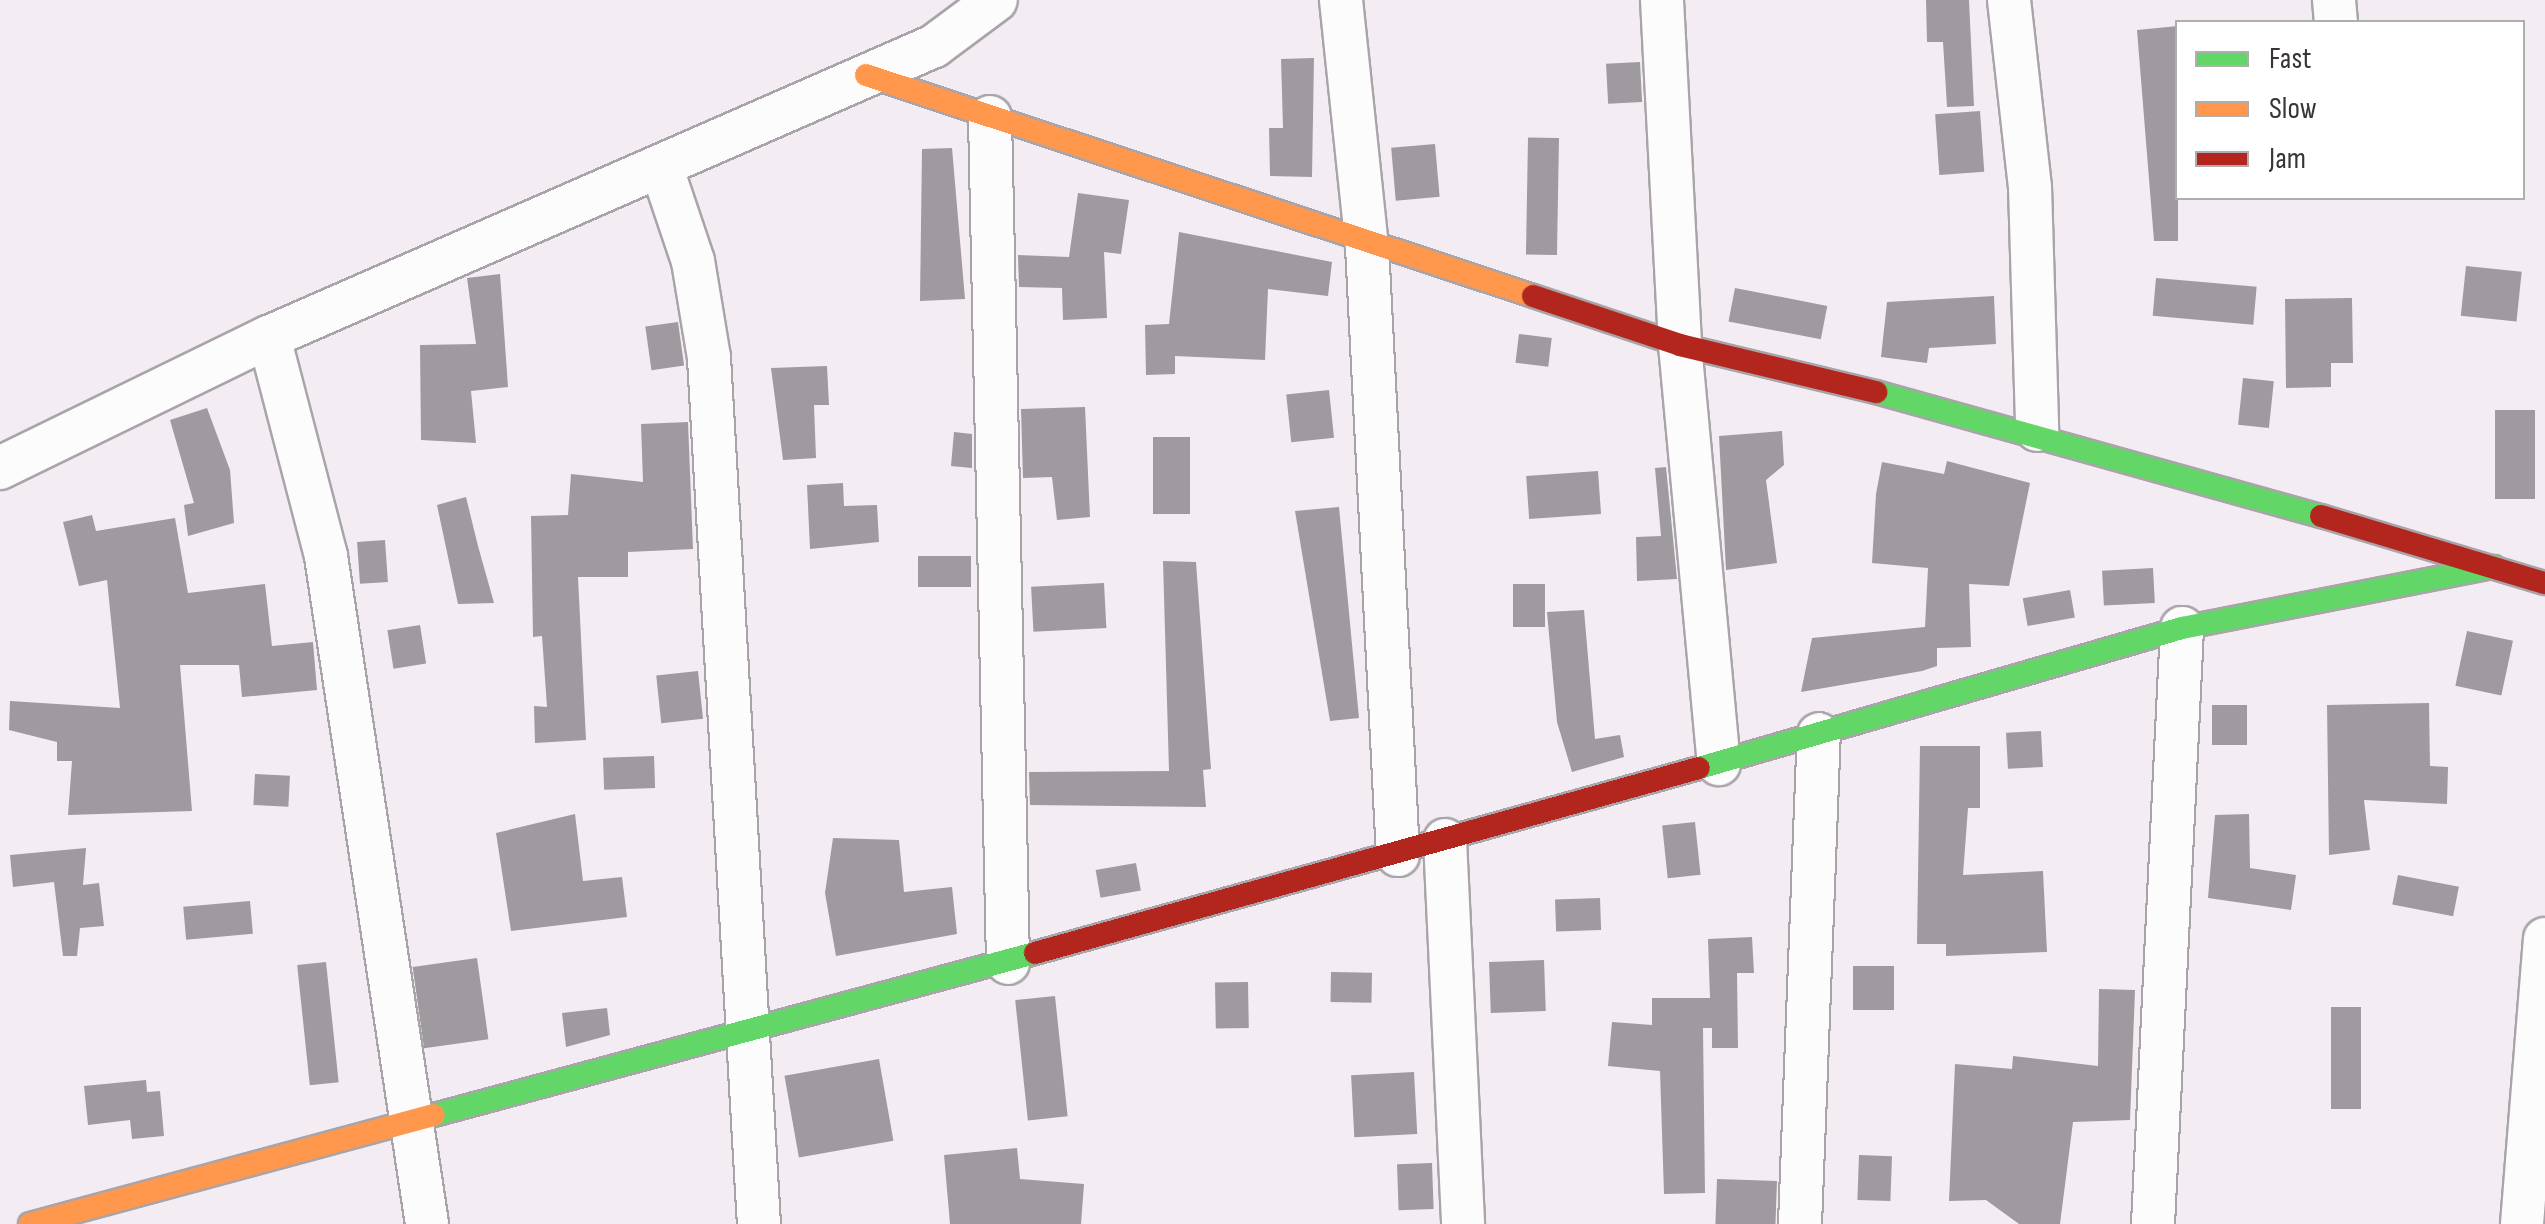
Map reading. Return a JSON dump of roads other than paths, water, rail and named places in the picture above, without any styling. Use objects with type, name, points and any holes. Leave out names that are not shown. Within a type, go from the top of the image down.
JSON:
[{"type":"street","points":[[0,468],[270,338],[662,169],[934,46],[996,0]]},
{"type":"street","points":[[1340,0],[1367,246],[1398,855]]},
{"type":"street","points":[[1662,0],[1680,344],[1719,764]]},
{"type":"street","points":[[2009,0],[2030,187],[2037,430]]},
{"type":"street","points":[[866,75],[1367,246],[1680,344],[2037,430],[2545,582]]},
{"type":"street","points":[[990,118],[1008,963]]},
{"type":"street","points":[[662,169],[693,261],[709,358],[754,1034],[759,1224]]},
{"type":"street","points":[[270,338],[326,556],[408,1123],[428,1224]]},
{"type":"street","points":[[30,1224],[754,1034],[1719,764],[2182,628],[2494,567]]},
{"type":"street","points":[[2153,1224],[2182,628]]},
{"type":"street","points":[[1800,1224],[1819,734]]},
{"type":"street","points":[[1445,840],[1463,1224]]},
{"type":"street","points":[[2522,1224],[2545,939]]}]
